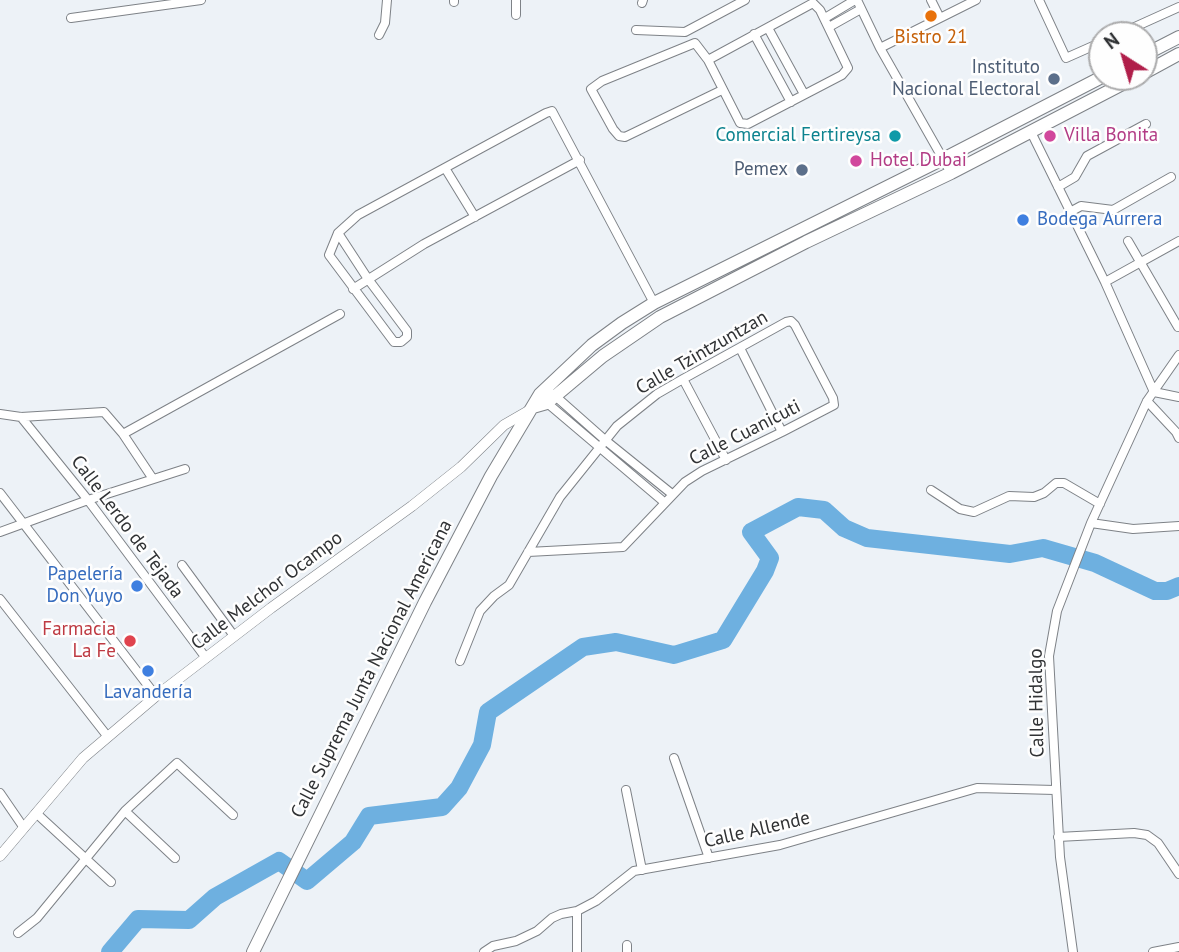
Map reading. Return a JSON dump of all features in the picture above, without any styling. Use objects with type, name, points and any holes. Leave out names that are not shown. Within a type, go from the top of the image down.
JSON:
[{"type":"main road","points":[[1158,48],[1179,37]]},
{"type":"main road","points":[[1158,65],[1179,54]]},
{"type":"main road","points":[[547,395],[592,345],[654,303],[1088,84]]},
{"type":"main road","points":[[532,408],[660,317],[806,242],[951,173],[1109,91]]},
{"type":"main road","name":"Calle Suprema Junta Nacional Americana","points":[[253,952],[431,590],[491,476],[532,408]]},
{"type":"street","points":[[71,18],[198,0]]},
{"type":"street","points":[[379,35],[385,23],[387,0]]},
{"type":"street","points":[[516,0],[516,15]]},
{"type":"street","points":[[636,30],[685,32],[745,0]]},
{"type":"street","points":[[825,18],[856,0],[951,173]]},
{"type":"street","points":[[931,0],[940,18]]},
{"type":"street","points":[[880,48],[976,0]]},
{"type":"street","points":[[1039,0],[1066,58],[1088,48]]},
{"type":"street","points":[[708,60],[813,3],[825,18],[848,68],[847,72],[748,124],[740,123],[708,60],[695,43],[602,81],[591,89],[613,129],[619,136],[625,137],[722,90]]},
{"type":"street","points":[[1148,21],[1179,7]]},
{"type":"street","points":[[829,27],[861,9]]},
{"type":"street","points":[[768,28],[804,94]]},
{"type":"street","points":[[754,34],[791,102]]},
{"type":"street","points":[[338,233],[408,333],[401,342],[394,342],[329,255],[338,233],[359,215],[552,111],[654,303]]},
{"type":"street","points":[[1058,187],[1075,177],[1087,156],[1146,124]]},
{"type":"street","points":[[1031,132],[1105,282],[1154,391],[1179,397]]},
{"type":"street","points":[[353,289],[424,244],[580,160]]},
{"type":"street","points":[[444,168],[475,217]]},
{"type":"street","points":[[1070,212],[1081,206],[1113,210],[1171,177]]},
{"type":"street","points":[[1128,241],[1178,327]]},
{"type":"street","points":[[1105,282],[1179,241]]},
{"type":"street","points":[[123,435],[340,314]]},
{"type":"street","name":"Calle Tzintzuntzan","points":[[460,661],[480,611],[509,585],[560,496],[605,440],[636,410],[683,379],[791,321],[833,398],[834,405]]},
{"type":"street","points":[[740,348],[782,432]]},
{"type":"street","name":"Calle Hidalgo","points":[[1073,952],[1058,837],[1049,656],[1057,611],[1090,525],[1146,401],[1179,355]]},
{"type":"street","points":[[683,379],[726,460]]},
{"type":"street","points":[[547,395],[672,494]]},
{"type":"street","points":[[547,395],[598,448],[664,502]]},
{"type":"street","points":[[1146,401],[1179,438]]},
{"type":"street","name":"Calle Cuanicuti","points":[[528,552],[622,547],[672,494],[702,471],[834,405]]},
{"type":"street","name":"Calle Melchor Ocampo","points":[[0,856],[83,758],[156,696],[422,498],[461,467],[504,425],[532,408]]},
{"type":"street","points":[[0,414],[21,417],[104,412],[153,479]]},
{"type":"street","name":"Calle Lerdo de Tejada","points":[[21,417],[88,500],[206,657]]},
{"type":"street","points":[[0,532],[185,469]]},
{"type":"street","points":[[931,490],[960,509],[974,512],[1009,496],[1034,497],[1056,483],[1064,483],[1100,503]]},
{"type":"street","points":[[0,493],[156,696]]},
{"type":"street","points":[[1090,525],[1133,529],[1179,526]]},
{"type":"street","points":[[182,565],[234,636]]},
{"type":"street","points":[[0,599],[108,737]]},
{"type":"street","points":[[674,758],[709,858]]},
{"type":"street","points":[[18,933],[37,918],[125,811],[177,764],[233,815]]},
{"type":"street","name":"Calle Allende","points":[[484,952],[493,946],[532,934],[552,918],[577,911],[596,901],[634,871],[780,845],[977,788],[1055,790]]},
{"type":"street","points":[[626,790],[642,870]]},
{"type":"street","points":[[0,793],[24,828]]},
{"type":"street","points":[[125,811],[175,858]]},
{"type":"street","points":[[36,813],[111,882]]},
{"type":"street","points":[[1058,837],[1134,833],[1147,835],[1158,843],[1179,874]]},
{"type":"street","points":[[577,911],[577,952]]},
{"type":"street","points":[[1153,952],[1179,947]]},
{"type":"waterway","points":[[110,952],[138,919],[189,920],[215,897],[279,861],[307,881],[353,842],[369,816],[442,807],[459,788],[482,745],[488,712],[583,647],[616,642],[674,655],[723,640],[765,571],[770,558],[751,532],[798,507],[824,510],[844,528],[867,538],[1010,554],[1043,548],[1095,563],[1155,591],[1167,591],[1179,586]]},
{"type":"place","name":"Bistro 21","points":[[931,16]]},
{"type":"place","name":"Instituto Nacional Electoral","points":[[1054,79]]},
{"type":"place","name":"Comercial Fertireysa","points":[[895,136]]},
{"type":"place","name":"Villa Bonita","points":[[1050,136]]},
{"type":"place","name":"Hotel Dubai","points":[[856,161]]},
{"type":"place","name":"Pemex","points":[[802,170]]},
{"type":"place","name":"Bodega Aurrera","points":[[1023,220]]},
{"type":"place","name":"Papelería Don Yuyo","points":[[137,586]]},
{"type":"place","name":"Farmacia La Fe","points":[[130,641]]},
{"type":"place","name":"Lavandería","points":[[148,671]]}]
